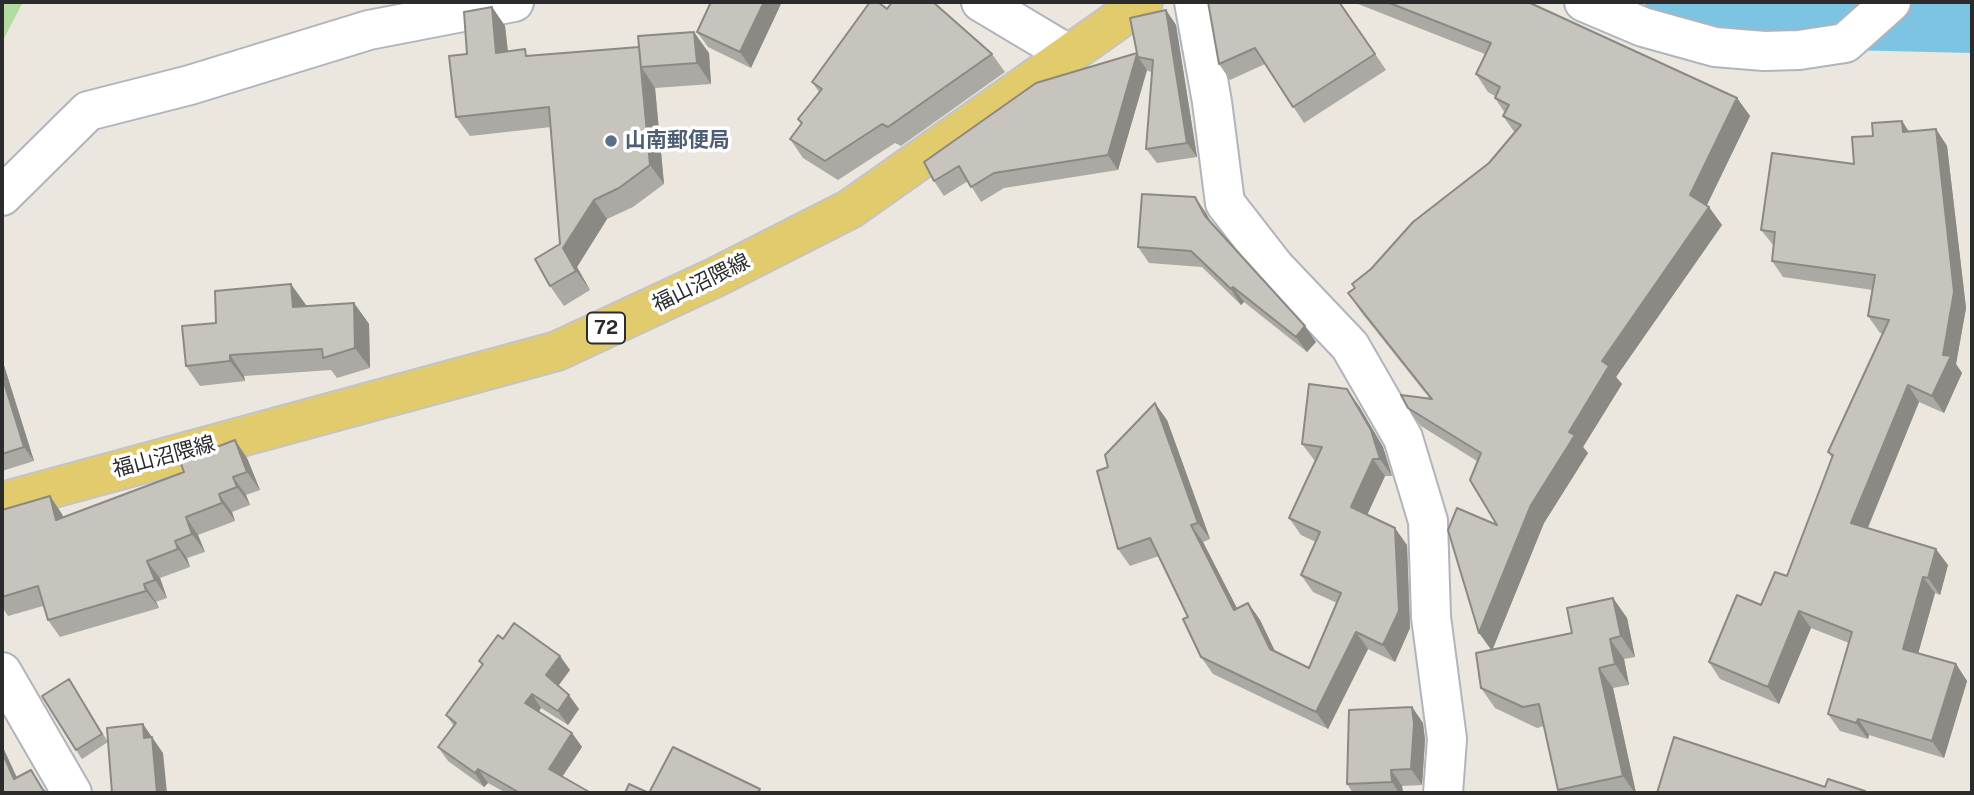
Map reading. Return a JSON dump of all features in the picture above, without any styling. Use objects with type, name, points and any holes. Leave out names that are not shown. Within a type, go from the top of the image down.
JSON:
[{"type":"main road","name":"福山沼隈線","points":[[2,502],[557,351],[716,277],[850,209],[1143,2]]},
{"type":"street","points":[[2,196],[88,111],[190,85],[369,30],[514,2]]},
{"type":"street","points":[[981,2],[1068,54]]},
{"type":"street","points":[[1194,2],[1212,102],[1225,203],[1274,266],[1350,346],[1403,438],[1428,521],[1431,617],[1447,739],[1443,793]]},
{"type":"street","points":[[1584,2],[1643,27],[1715,47],[1764,51],[1845,43],[1891,2]]},
{"type":"street","points":[[2,672],[72,793]]},
{"type":"green space","points":[[2,2],[23,2],[2,42]]},
{"type":"building","points":[[711,2],[764,2],[740,52],[697,32]]},
{"type":"building","points":[[870,2],[878,2],[887,9],[892,2],[933,2],[992,54],[888,127],[882,124],[825,161],[790,139],[802,123],[798,119],[822,89],[812,82]]},
{"type":"building","points":[[1208,2],[1339,2],[1375,54],[1293,107],[1255,48],[1219,64]]},
{"type":"building","points":[[1387,2],[1528,2],[1737,98],[1690,195],[1709,207],[1602,361],[1609,366],[1569,432],[1575,435],[1531,505],[1479,633],[1448,530],[1457,508],[1497,525],[1470,480],[1481,453],[1408,408],[1401,395],[1432,399],[1348,293],[1355,288],[1352,284],[1371,269],[1413,222],[1489,163],[1521,125],[1503,116],[1509,105],[1495,98],[1500,87],[1476,74],[1491,43]]},
{"type":"building","points":[[492,7],[496,53],[525,49],[526,56],[639,47],[650,165],[619,188],[594,200],[563,248],[576,271],[550,286],[535,259],[560,244],[549,107],[456,117],[449,56],[467,54],[464,12]]},
{"type":"building","points":[[1166,10],[1187,143],[1146,149],[1153,60],[1138,57],[1137,54],[1108,155],[994,173],[971,187],[959,166],[934,181],[924,162],[1036,83],[1137,53],[1130,18]]},
{"type":"building","points":[[694,32],[697,63],[641,67],[638,36]]},
{"type":"building","points":[[1902,121],[1903,132],[1936,129],[1954,292],[1943,355],[1951,356],[1932,396],[1908,385],[1851,523],[1936,549],[1928,578],[1923,577],[1903,649],[1956,664],[1932,741],[1858,719],[1856,723],[1828,714],[1852,632],[1799,611],[1768,687],[1709,662],[1737,595],[1761,605],[1775,572],[1787,576],[1833,455],[1828,452],[1889,320],[1868,316],[1875,275],[1772,261],[1775,232],[1761,230],[1772,153],[1854,164],[1852,137],[1873,136],[1872,123]]},
{"type":"building","points":[[1142,194],[1195,197],[1205,216],[1305,326],[1296,337],[1233,287],[1231,289],[1191,251],[1138,247]]},
{"type":"building","points":[[291,284],[293,307],[354,303],[355,348],[323,358],[322,349],[230,355],[230,361],[186,366],[182,326],[216,323],[215,291]]},
{"type":"building","points":[[2,376],[24,447],[2,454]]},
{"type":"building","points":[[1309,384],[1347,389],[1371,430],[1380,459],[1373,459],[1351,507],[1395,528],[1399,611],[1383,645],[1356,632],[1316,712],[1201,657],[1183,619],[1188,617],[1150,538],[1118,549],[1097,471],[1108,467],[1105,455],[1155,403],[1198,523],[1191,525],[1234,610],[1248,603],[1270,649],[1309,668],[1341,593],[1301,575],[1320,532],[1289,518],[1322,447],[1302,444]]},
{"type":"building","points":[[235,440],[247,472],[233,477],[237,487],[219,494],[222,503],[186,517],[192,534],[175,541],[178,549],[147,561],[155,580],[144,584],[146,591],[48,620],[38,586],[2,597],[2,510],[50,496],[56,520],[184,472],[180,461]]},
{"type":"building","points":[[1613,598],[1621,636],[1610,639],[1615,664],[1599,668],[1623,776],[1558,790],[1539,704],[1523,707],[1481,688],[1476,653],[1572,633],[1567,608]]},
{"type":"building","points":[[514,623],[560,656],[546,675],[569,695],[558,711],[532,694],[525,703],[572,733],[549,769],[591,793],[520,793],[478,769],[475,773],[438,747],[456,723],[446,715],[483,664],[479,661],[498,635],[503,639]]},
{"type":"building","points":[[69,679],[102,734],[76,750],[42,696]]},
{"type":"building","points":[[1412,707],[1414,724],[1411,769],[1391,770],[1392,782],[1347,784],[1349,710]]},
{"type":"building","points":[[143,724],[144,738],[152,737],[157,793],[112,793],[107,728]]},
{"type":"building","points":[[1674,737],[1825,787],[1828,779],[1865,791],[1657,793]]},
{"type":"building","points":[[673,747],[760,789],[758,793],[649,793]]},
{"type":"building","points":[[2,752],[14,779],[31,770],[47,793],[2,793]]},
{"type":"building","points":[[629,784],[649,793],[625,793]]},
{"type":"waterway","points":[[1680,2],[1723,12],[1972,18]]},
{"type":"place","name":"山南郵便局","points":[[611,141]]}]
